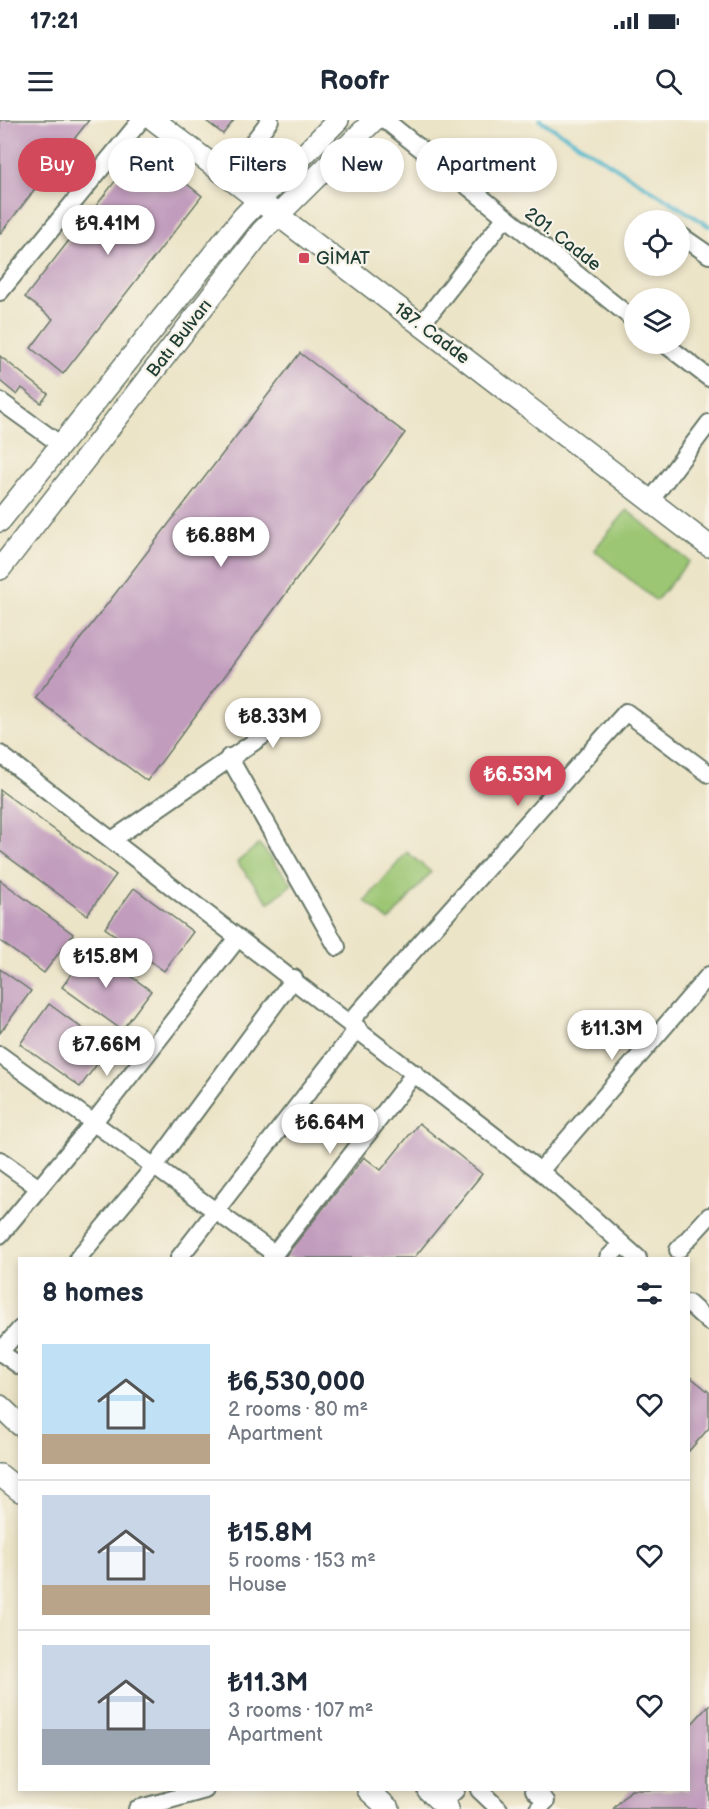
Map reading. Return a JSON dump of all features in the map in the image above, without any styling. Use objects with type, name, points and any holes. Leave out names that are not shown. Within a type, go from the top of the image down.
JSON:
[{"type":"main road","name":"187. Cadde","points":[[154,120],[207,162]]},
{"type":"main road","name":"Batı Bulvarı","points":[[0,521],[243,217],[338,120]]},
{"type":"main road","name":"Batı Bulvarı","points":[[0,569],[262,231],[374,120]]},
{"type":"main road","name":"187. Cadde","points":[[246,192],[709,546]]},
{"type":"main road","points":[[0,1406],[18,1423]]},
{"type":"main road","points":[[0,1422],[18,1436]]},
{"type":"main road","points":[[0,1475],[18,1489]]},
{"type":"main road","points":[[369,1791],[389,1809]]},
{"type":"street","points":[[0,292],[141,120]]},
{"type":"street","points":[[256,138],[270,120]]},
{"type":"street","name":"201. Cadde","points":[[385,120],[624,312]]},
{"type":"street","points":[[421,325],[505,218]]},
{"type":"street","points":[[690,242],[709,255]]},
{"type":"street","points":[[678,354],[709,378]]},
{"type":"street","points":[[0,401],[61,445]]},
{"type":"street","points":[[651,500],[709,423]]},
{"type":"street","points":[[112,840],[229,757],[299,711]]},
{"type":"street","points":[[180,1257],[217,1212],[354,1025],[626,712],[709,774]]},
{"type":"street","points":[[0,754],[238,938],[294,978],[540,1171],[637,1257]]},
{"type":"street","points":[[229,757],[337,946]]},
{"type":"street","points":[[0,1235],[93,1123],[238,938]]},
{"type":"street","points":[[540,1171],[709,975]]},
{"type":"street","points":[[79,1257],[154,1167],[294,978]]},
{"type":"street","points":[[0,1055],[217,1212],[273,1256],[415,1073]]},
{"type":"street","points":[[0,1160],[39,1188]]},
{"type":"street","points":[[678,1250],[709,1216]]},
{"type":"street","points":[[609,1257],[622,1244]]},
{"type":"street","points":[[690,1306],[709,1322]]},
{"type":"street","points":[[18,1331],[0,1352],[18,1365]]},
{"type":"street","points":[[137,1809],[201,1791]]},
{"type":"street","points":[[188,1809],[204,1791]]},
{"type":"street","points":[[480,1791],[499,1809]]},
{"type":"street","points":[[535,1791],[546,1801],[538,1809]]},
{"type":"green space","points":[[627,510],[689,561],[656,601],[594,550]]},
{"type":"green space","points":[[259,844],[292,884],[269,903],[237,862]]},
{"type":"green space","points":[[407,852],[431,872],[389,921],[365,901]]},
{"type":"building","points":[[0,120],[89,120],[75,138],[18,138],[18,192],[33,192],[0,234]]},
{"type":"building","points":[[205,120],[234,120],[223,134]]},
{"type":"building","points":[[108,190],[195,190],[202,196],[63,374],[31,348],[53,319],[25,297]]},
{"type":"building","points":[[300,353],[405,433],[147,781],[35,698]]},
{"type":"building","points":[[0,356],[48,394],[41,403],[22,388],[17,395],[0,381]]},
{"type":"building","points":[[0,790],[116,875],[87,915],[0,851]]},
{"type":"building","points":[[0,880],[73,934],[44,973],[0,941]]},
{"type":"building","points":[[134,888],[193,932],[164,971],[105,928]]},
{"type":"building","points":[[91,947],[151,991],[122,1030],[62,987]]},
{"type":"building","points":[[0,969],[31,991],[0,1033]]},
{"type":"building","points":[[49,1004],[109,1048],[80,1087],[20,1044]]},
{"type":"building","points":[[419,1123],[482,1174],[415,1257],[285,1257],[364,1157],[381,1170]]},
{"type":"building","points":[[690,1377],[709,1392],[709,1428],[690,1450]]},
{"type":"building","points":[[709,1705],[709,1809],[613,1809],[630,1791],[690,1791],[690,1726]]},
{"type":"waterway","points":[[540,120],[709,226]]},
{"type":"place","name":"GİMAT","points":[[304,258]]}]
